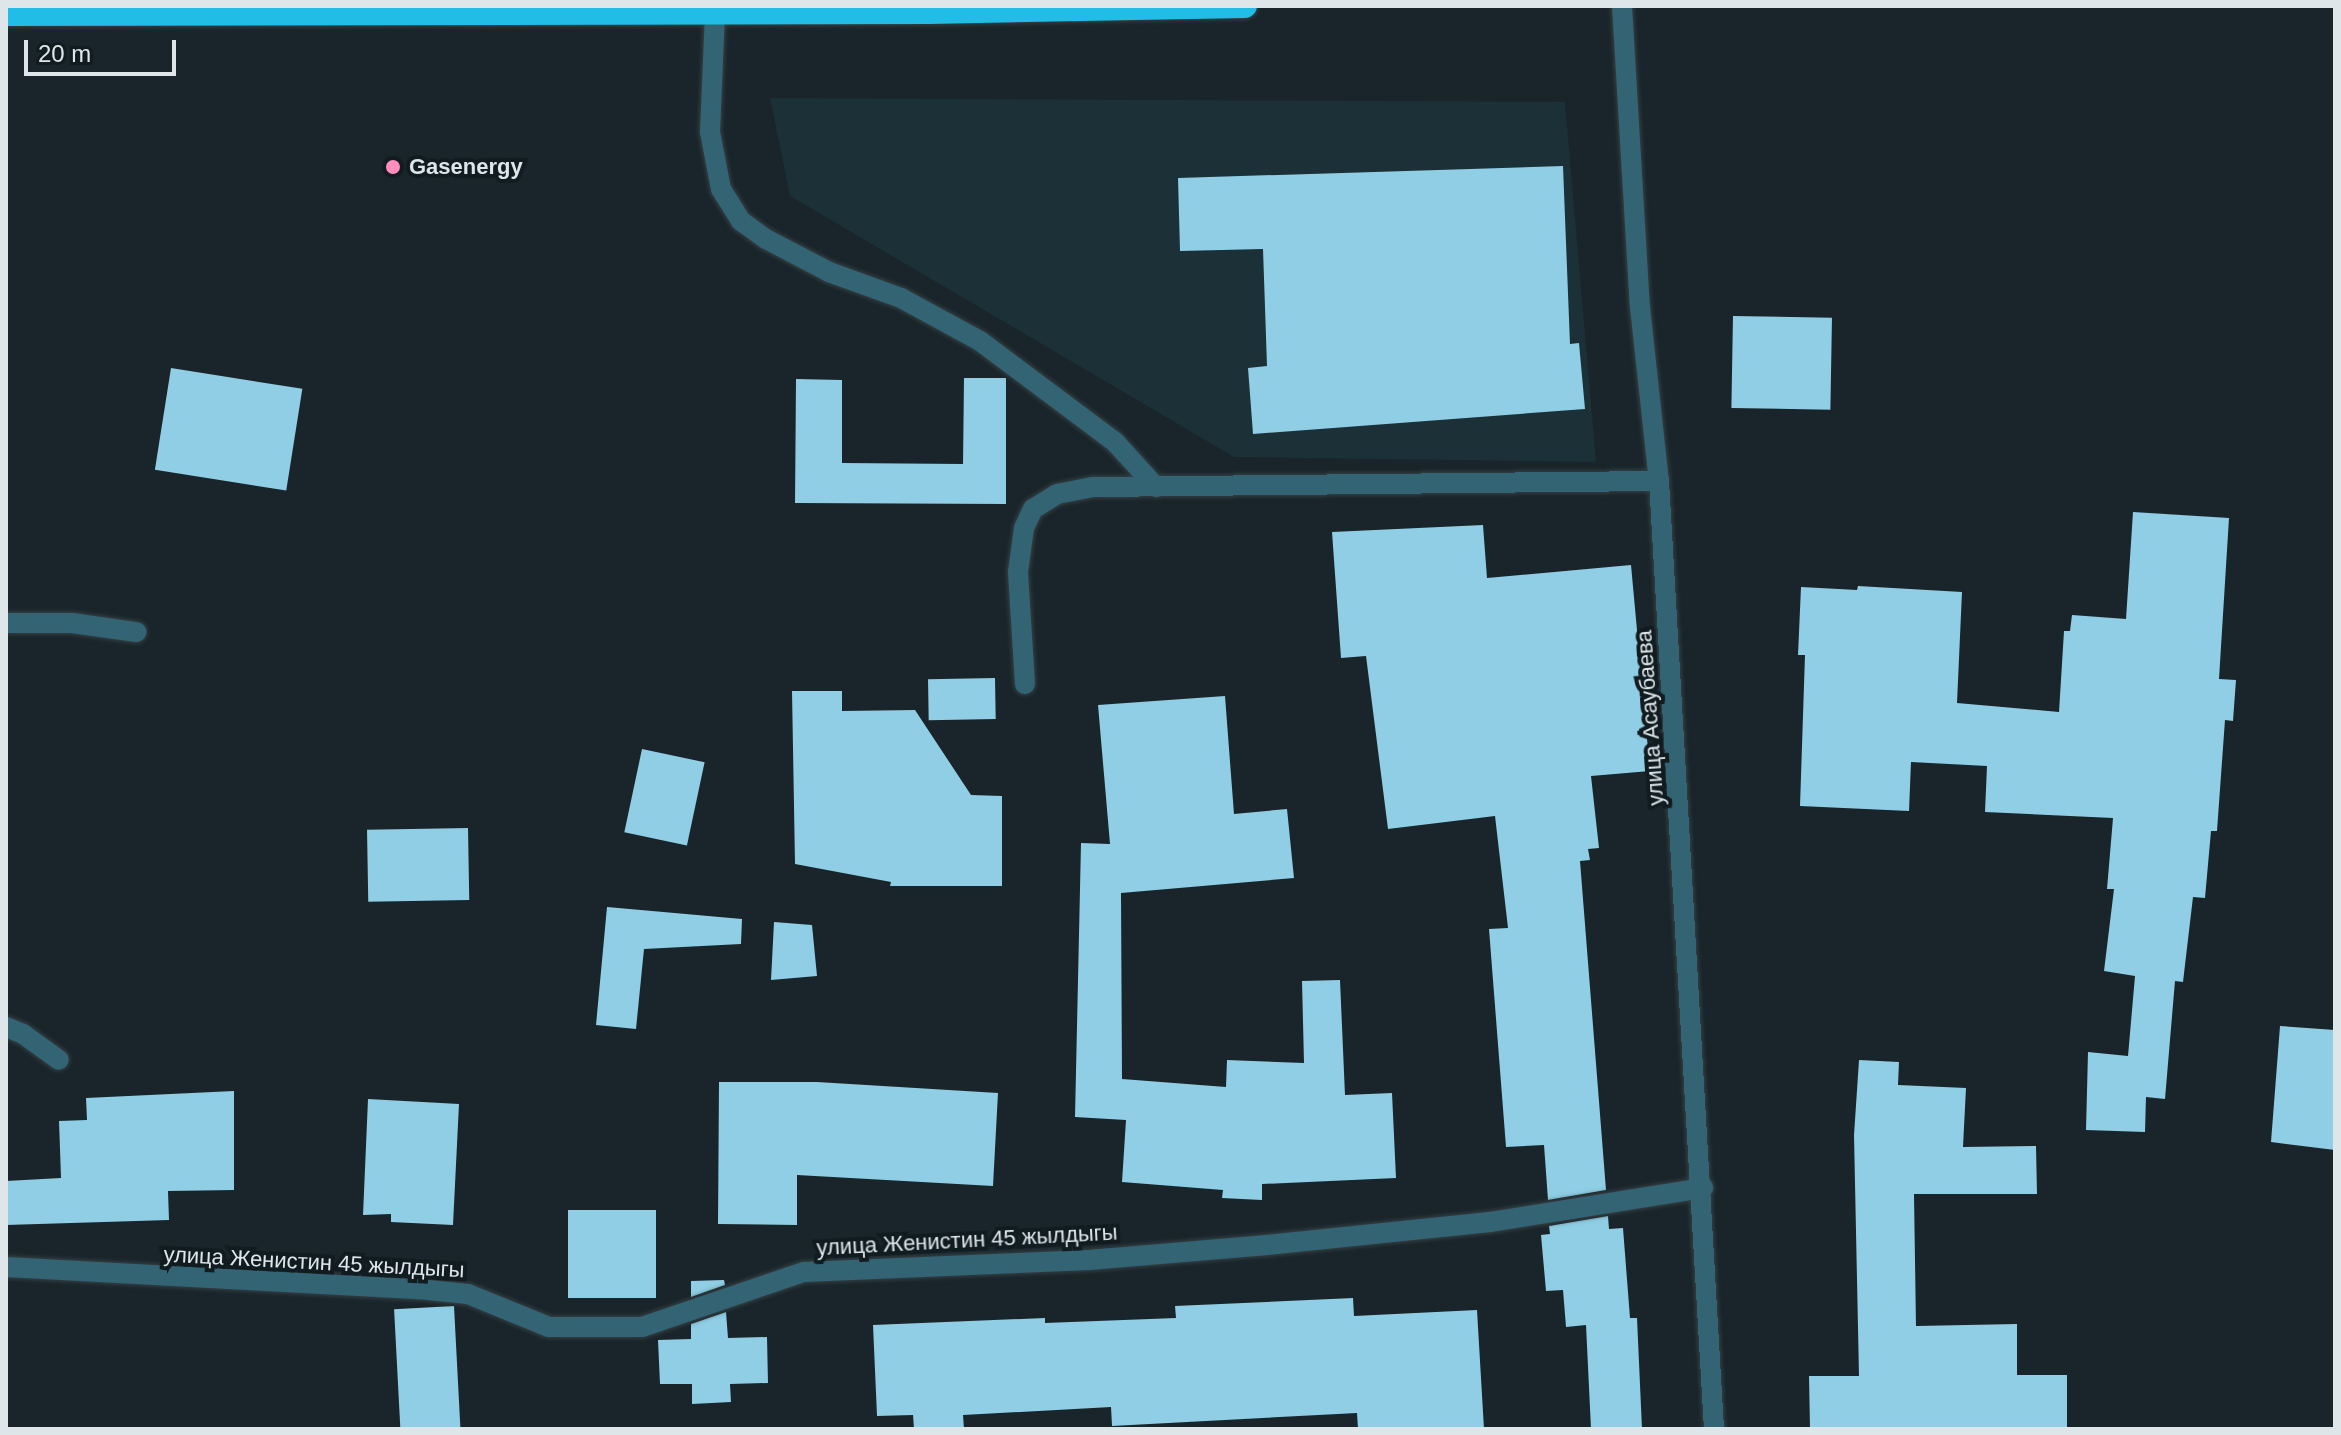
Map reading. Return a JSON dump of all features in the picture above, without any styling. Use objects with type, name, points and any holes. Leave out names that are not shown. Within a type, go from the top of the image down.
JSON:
[{"type":"highway","points":[[6,14],[308,10],[715,13],[1245,6]]},
{"type":"street","name":"улица Асаубаева","points":[[1622,6],[1640,307],[1659,481],[1703,1188],[1714,1429]]},
{"type":"street","points":[[715,13],[710,132],[721,189],[741,221],[766,239],[829,272],[901,298],[980,341],[1115,442],[1156,487]]},
{"type":"street","points":[[1025,684],[1018,572],[1024,528],[1033,509],[1057,494],[1093,487],[1659,481]]},
{"type":"street","points":[[6,623],[72,623],[136,632]]},
{"type":"street","points":[[6,1027],[23,1034],[59,1060]]},
{"type":"street","name":"улица Женистин 45 жылдыгы","points":[[6,1267],[428,1290],[468,1294],[549,1327],[642,1327],[804,1272],[1089,1260],[1252,1246],[1490,1222],[1703,1188]]},
{"type":"shaded area","points":[[770,98],[1565,102],[1596,462],[1234,457],[790,196]]},
{"type":"building","points":[[1563,166],[1570,344],[1579,343],[1585,409],[1253,434],[1248,368],[1267,366],[1263,249],[1180,251],[1178,178]]},
{"type":"building","points":[[1733,316],[1832,318],[1830,410],[1731,408]]},
{"type":"building","points":[[171,368],[302,389],[286,491],[155,470]]},
{"type":"building","points":[[964,378],[1006,378],[1006,504],[795,503],[796,379],[842,380],[842,463],[963,464]]},
{"type":"building","points":[[2133,512],[2229,518],[2219,679],[2236,680],[2233,721],[2225,720],[2217,831],[2211,831],[2205,898],[2193,897],[2183,982],[2175,981],[2165,1099],[2146,1097],[2145,1132],[2086,1130],[2088,1052],[2128,1056],[2135,976],[2104,971],[2114,889],[2107,889],[2113,818],[1985,812],[1987,766],[1911,762],[1909,811],[1800,806],[1805,655],[1798,655],[1801,587],[1857,590],[1858,586],[1962,592],[1957,703],[2059,712],[2064,631],[2070,631],[2072,615],[2126,619]]},
{"type":"building","points":[[1483,525],[1487,578],[1631,565],[1650,771],[1591,776],[1599,848],[1588,849],[1590,860],[1580,861],[1606,1190],[1548,1200],[1544,1145],[1506,1147],[1489,929],[1508,928],[1495,816],[1388,829],[1366,656],[1341,658],[1332,532]]},
{"type":"building","points":[[995,678],[996,719],[929,720],[928,679]]},
{"type":"building","points":[[792,691],[842,691],[842,711],[915,710],[971,795],[1002,796],[1002,886],[890,886],[891,882],[795,864]]},
{"type":"building","points":[[1225,696],[1234,814],[1287,809],[1294,878],[1121,893],[1122,1079],[1226,1087],[1227,1060],[1304,1063],[1302,981],[1340,980],[1345,1095],[1392,1093],[1396,1178],[1262,1184],[1262,1200],[1222,1198],[1223,1190],[1122,1182],[1126,1120],[1075,1117],[1081,843],[1110,844],[1098,705]]},
{"type":"building","points":[[642,749],[705,762],[687,845],[624,832]]},
{"type":"building","points":[[468,828],[469,900],[368,902],[367,830]]},
{"type":"building","points":[[607,907],[742,919],[741,944],[644,949],[636,1029],[596,1025]]},
{"type":"building","points":[[774,922],[812,925],[817,976],[771,980]]},
{"type":"building","points":[[2280,1026],[2335,1030],[2335,1150],[2271,1142]]},
{"type":"building","points":[[1859,1060],[1899,1062],[1898,1085],[1966,1088],[1963,1147],[2036,1146],[2037,1194],[1914,1194],[1916,1326],[2017,1324],[2017,1375],[2067,1375],[2067,1429],[1810,1429],[1809,1376],[1859,1376],[1854,1135]]},
{"type":"building","points":[[719,1082],[817,1082],[998,1093],[993,1186],[797,1175],[797,1225],[718,1224]]},
{"type":"building","points":[[234,1091],[234,1190],[168,1191],[169,1220],[6,1225],[6,1181],[61,1178],[59,1121],[87,1120],[86,1098]]},
{"type":"building","points":[[368,1099],[459,1104],[453,1225],[391,1222],[391,1214],[363,1215]]},
{"type":"building","points":[[568,1210],[656,1210],[656,1298],[568,1298]]},
{"type":"building","points":[[1608,1216],[1609,1229],[1623,1228],[1630,1318],[1637,1318],[1642,1429],[1591,1429],[1586,1325],[1566,1327],[1563,1290],[1546,1291],[1541,1235],[1550,1234],[1549,1226]]},
{"type":"building","points":[[724,1280],[725,1285],[691,1297],[691,1281]]},
{"type":"building","points":[[1353,1298],[1354,1316],[1477,1310],[1484,1429],[1358,1429],[1357,1413],[1112,1426],[1111,1407],[963,1415],[964,1429],[914,1429],[913,1415],[877,1416],[873,1325],[1045,1318],[1045,1323],[1176,1318],[1175,1306]]},
{"type":"building","points":[[454,1306],[460,1429],[400,1429],[394,1309]]},
{"type":"building","points":[[726,1312],[728,1338],[767,1337],[768,1383],[730,1384],[731,1402],[692,1404],[692,1384],[660,1384],[658,1340],[691,1339],[691,1324]]},
{"type":"place","name":"Gasenergy","points":[[393,167]]}]
